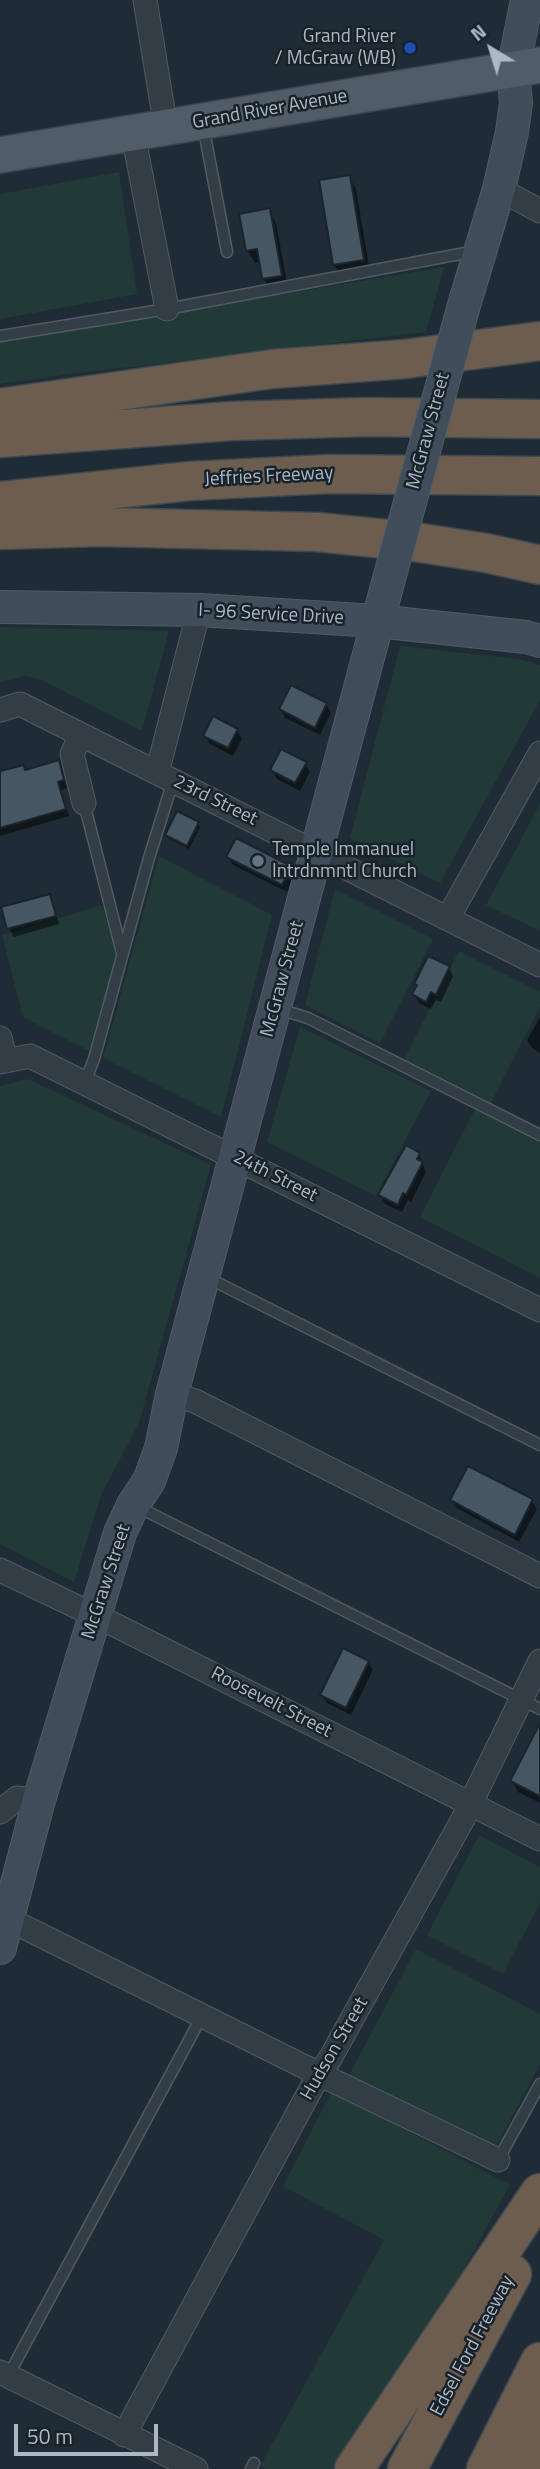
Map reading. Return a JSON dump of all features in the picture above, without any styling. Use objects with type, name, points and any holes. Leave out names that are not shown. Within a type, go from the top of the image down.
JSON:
[{"type":"highway","points":[[0,408],[272,369],[405,359],[540,341]]},
{"type":"highway","points":[[0,438],[232,421],[366,417],[540,419]]},
{"type":"highway","name":"Jeffries Freeway","points":[[0,501],[190,481],[328,474],[540,476]]},
{"type":"highway","points":[[0,530],[100,527],[317,532],[415,542],[540,565]]},
{"type":"highway","points":[[354,2469],[540,2193]]},
{"type":"highway","name":"Edsel Ford Freeway","points":[[407,2469],[540,2223]]},
{"type":"highway","points":[[486,2469],[540,2362]]},
{"type":"highway","points":[[520,2469],[540,2409]]},
{"type":"main road","name":"Grand River Avenue","points":[[0,155],[527,67]]},
{"type":"street","points":[[145,0],[149,131],[167,309]]},
{"type":"street","name":"McGraw Street","points":[[4,1934],[39,1800],[120,1533],[133,1505],[149,1481],[161,1448],[172,1394],[377,621],[464,305],[499,189],[516,103],[527,67],[527,0]]},
{"type":"street","points":[[499,189],[540,211]]},
{"type":"street","name":"I- 96 Service Drive","points":[[0,607],[199,610],[377,621],[526,637],[540,641]]},
{"type":"street","points":[[165,777],[199,610]]},
{"type":"street","name":"23rd Street","points":[[0,709],[20,704],[540,965]]},
{"type":"street","points":[[81,735],[72,754],[84,803]]},
{"type":"street","points":[[448,919],[529,781],[540,753]]},
{"type":"street","points":[[0,1038],[3,1061]]},
{"type":"street","name":"24th Street","points":[[3,1061],[30,1056],[540,1310]]},
{"type":"street","points":[[172,1394],[195,1401],[540,1576]]},
{"type":"street","name":"Roosevelt Street","points":[[0,1570],[540,1839]]},
{"type":"street","name":"Hudson Street","points":[[124,2435],[319,2074],[332,2056],[471,1804],[531,1705],[540,1661]]},
{"type":"street","points":[[0,1812],[17,1798],[39,1800]]},
{"type":"street","points":[[4,1934],[202,2016],[498,2160]]},
{"type":"street","points":[[4,2374],[196,2469]]},
{"type":"lane","points":[[203,122],[227,252]]},
{"type":"lane","points":[[0,336],[167,309],[480,250]]},
{"type":"lane","points":[[85,1082],[94,1059],[122,954],[165,777]]},
{"type":"lane","points":[[84,803],[122,954]]},
{"type":"lane","points":[[276,1008],[307,1018],[540,1135]]},
{"type":"lane","points":[[204,1276],[540,1444]]},
{"type":"lane","points":[[133,1505],[531,1705]]},
{"type":"lane","points":[[4,2374],[202,2016]]},
{"type":"lane","points":[[498,2160],[540,2084]]},
{"type":"green space","points":[[119,172],[137,294],[0,319],[0,194]]},
{"type":"green space","points":[[444,267],[426,332],[0,384],[0,342]]},
{"type":"green space","points":[[0,627],[169,631],[142,731],[39,679],[25,676],[0,682]]},
{"type":"green space","points":[[400,646],[518,659],[540,665],[540,700],[440,883],[350,838]]},
{"type":"green space","points":[[540,804],[540,931],[486,905]]},
{"type":"green space","points":[[159,856],[272,915],[221,1117],[103,1058]]},
{"type":"green space","points":[[335,889],[433,939],[380,1043],[305,1005]]},
{"type":"green space","points":[[102,905],[117,952],[89,1051],[23,1017],[2,935]]},
{"type":"green space","points":[[459,951],[540,992],[540,1006],[491,1103],[404,1059]]},
{"type":"green space","points":[[300,1027],[431,1091],[376,1196],[267,1142]]},
{"type":"green space","points":[[28,1079],[211,1165],[139,1423],[102,1493],[74,1582],[0,1544],[0,1086]]},
{"type":"green space","points":[[475,1109],[540,1142],[540,1278],[420,1217]]},
{"type":"green space","points":[[479,1835],[540,1867],[540,1903],[503,1974],[427,1935]]},
{"type":"green space","points":[[416,1949],[540,2014],[540,2064],[496,2147],[349,2075]]},
{"type":"green space","points":[[332,2091],[510,2185],[451,2292],[335,2469],[267,2469],[260,2466],[384,2240],[283,2186]]},
{"type":"building","points":[[350,175],[364,260],[333,265],[319,180]]},
{"type":"building","points":[[270,208],[282,276],[262,279],[257,249],[246,251],[239,214]]},
{"type":"building","points":[[291,685],[327,703],[315,728],[279,709]]},
{"type":"building","points":[[213,716],[238,729],[228,748],[203,736]]},
{"type":"building","points":[[281,749],[307,762],[295,783],[270,770]]},
{"type":"building","points":[[59,760],[64,780],[58,782],[66,809],[0,828],[0,771],[24,765],[25,770]]},
{"type":"building","points":[[177,811],[199,822],[187,846],[165,835]]},
{"type":"building","name":"Temple Immanuel Intrdnmntl Church","points":[[236,838],[291,866],[282,885],[226,857]]},
{"type":"building","points":[[50,894],[56,916],[7,929],[1,907]]},
{"type":"building","points":[[428,956],[450,966],[436,995],[431,992],[426,1002],[412,994]]},
{"type":"building","points":[[406,1145],[420,1153],[417,1159],[423,1162],[398,1205],[378,1195]]},
{"type":"building","points":[[468,1466],[533,1499],[515,1535],[450,1500]]},
{"type":"building","points":[[343,1648],[369,1661],[346,1708],[320,1695]]},
{"type":"building","points":[[540,1723],[540,1796],[510,1781]]},
{"type":"place","name":"Grand River / McGraw (WB)","points":[[410,48]]},
{"type":"place","name":"Temple Immanuel Intrdnmntl Church","points":[[258,861]]}]
